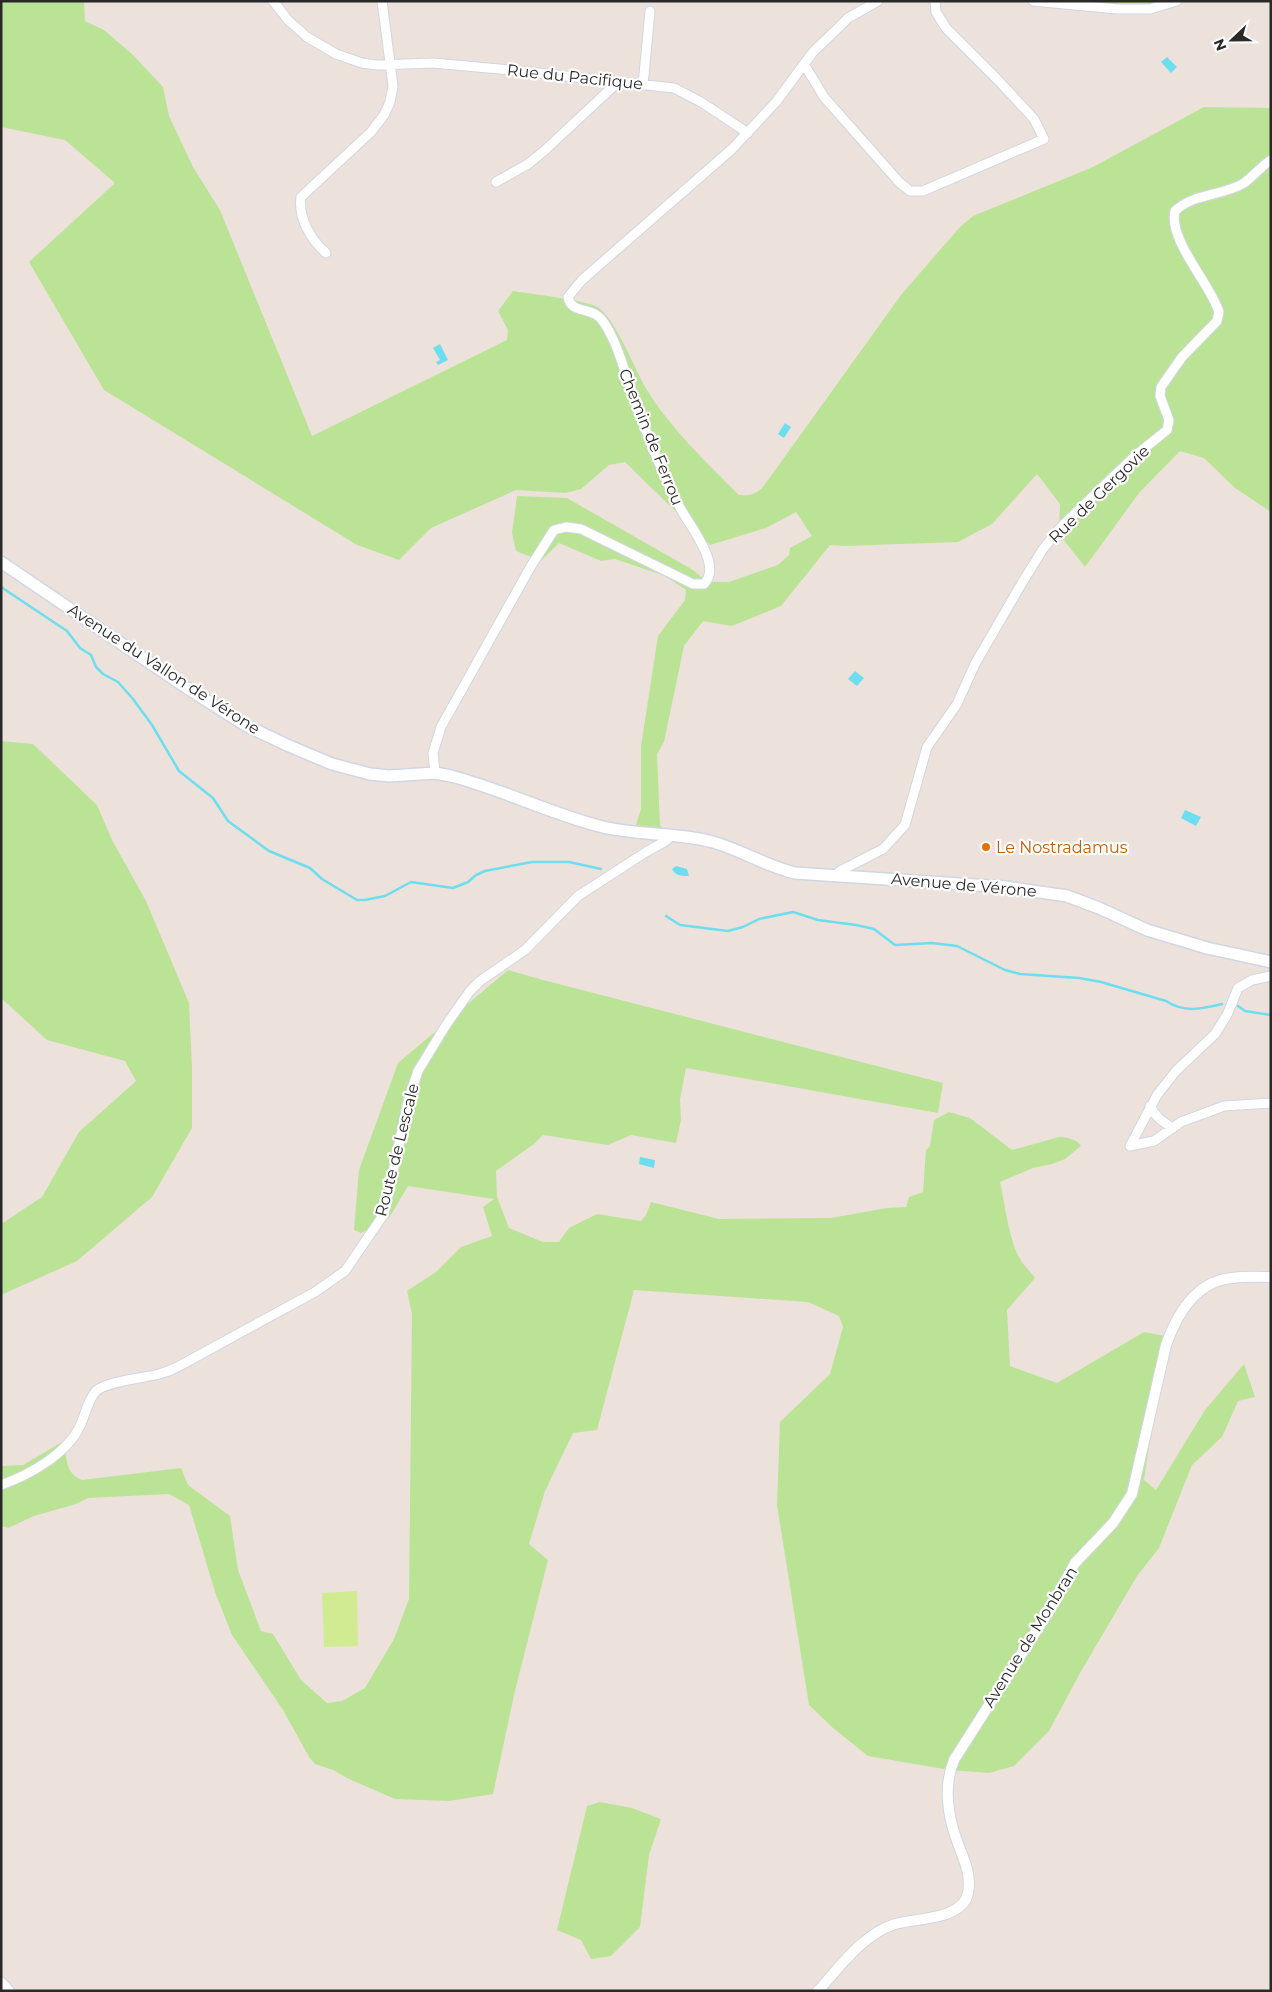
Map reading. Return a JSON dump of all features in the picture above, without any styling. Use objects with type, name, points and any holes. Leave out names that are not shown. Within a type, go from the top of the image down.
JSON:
[{"type":"main road","name":"Avenue du Vallon de Vérone","points":[[1,562],[187,688],[247,726],[332,764],[390,776],[435,773],[464,780],[587,823],[652,835]]},
{"type":"main road","name":"Avenue de Vérone","points":[[652,835],[714,842],[785,871],[1006,887],[1067,896],[1164,936],[1207,948],[1271,962]]},
{"type":"street","name":"Rue du Pacifique","points":[[273,1],[288,20],[307,37],[336,54],[362,63],[390,65],[433,63],[674,88],[701,102],[748,133]]},
{"type":"street","points":[[326,253],[316,244],[302,217],[301,197],[371,132],[390,102],[393,86],[382,1]]},
{"type":"street","name":"Chemin de Ferrou","points":[[435,773],[434,753],[441,727],[531,566],[554,530],[566,526],[582,529],[693,584],[704,584],[708,580],[711,571],[710,560],[680,509],[664,476],[613,340],[600,318],[592,313],[574,308],[568,298],[582,280],[714,166],[748,133],[776,102],[813,52],[848,18],[878,1]]},
{"type":"street","points":[[804,64],[830,105],[899,182],[910,191],[923,191],[1044,139],[1034,119],[997,78],[946,28],[936,12],[935,1]]},
{"type":"street","points":[[1033,1],[1116,9],[1150,9],[1177,1]]},
{"type":"street","points":[[642,85],[650,11]]},
{"type":"street","points":[[496,182],[528,164],[544,151],[618,82]]},
{"type":"street","name":"Rue de Gergovie","points":[[837,876],[840,871],[883,849],[905,825],[927,747],[957,704],[975,664],[1043,549],[1092,496],[1136,455],[1167,430],[1169,420],[1160,396],[1161,387],[1182,357],[1217,321],[1219,316],[1216,304],[1187,254],[1174,225],[1176,211],[1182,204],[1244,183],[1271,160]]},
{"type":"street","name":"Route de Lescale","points":[[1,1484],[25,1475],[67,1445],[80,1427],[94,1394],[100,1389],[115,1383],[158,1374],[180,1365],[315,1292],[345,1272],[384,1214],[408,1102],[416,1077],[446,1025],[470,992],[480,981],[526,950],[578,896],[664,842],[669,836]]},
{"type":"street","points":[[1271,976],[1242,984],[1235,993],[1221,1026],[1215,1034],[1176,1072],[1157,1094],[1130,1146],[1154,1141],[1181,1122],[1224,1106],[1271,1103]]},
{"type":"street","points":[[1150,1106],[1154,1114],[1173,1128]]},
{"type":"street","name":"Avenue de Monbran","points":[[818,1991],[861,1945],[883,1929],[896,1924],[948,1913],[962,1905],[967,1898],[969,1888],[967,1870],[951,1824],[947,1792],[950,1770],[954,1760],[1052,1606],[1075,1563],[1113,1523],[1132,1494],[1166,1345],[1181,1312],[1198,1292],[1214,1282],[1231,1278],[1271,1277]]},
{"type":"street","points":[[1,1982],[9,1991]]},
{"type":"green space","points":[[1,1],[84,1],[85,21],[104,30],[133,55],[163,87],[169,116],[193,167],[220,210],[312,436],[507,340],[508,330],[498,311],[513,291],[583,302],[599,308],[612,323],[647,390],[667,418],[690,445],[739,495],[752,494],[763,487],[901,295],[959,228],[973,216],[1093,167],[1204,107],[1271,108],[1271,512],[1235,488],[1204,458],[1180,451],[1139,493],[1085,567],[1059,534],[1060,504],[1037,474],[992,524],[958,542],[830,545],[781,606],[732,626],[703,621],[684,646],[664,742],[657,754],[660,825],[663,829],[636,825],[641,809],[641,746],[658,636],[685,600],[686,590],[665,576],[615,559],[601,561],[559,543],[541,561],[516,551],[512,533],[517,496],[567,498],[693,570],[707,582],[729,582],[778,565],[789,555],[790,548],[812,536],[796,512],[766,528],[710,545],[625,462],[609,465],[581,489],[566,493],[516,490],[431,528],[399,560],[357,545],[104,390],[29,262],[115,183],[65,140],[1,127]]},
{"type":"green space","points":[[1073,1],[1161,1],[1144,7]]},
{"type":"green space","points":[[1,741],[33,744],[97,805],[112,840],[146,901],[189,1003],[192,1128],[152,1197],[77,1261],[1,1295],[1,1224],[42,1197],[79,1132],[136,1081],[125,1061],[47,1040],[1,998]]},
{"type":"green space","points":[[508,970],[943,1083],[938,1113],[686,1068],[680,1099],[681,1120],[676,1143],[631,1135],[608,1145],[543,1135],[534,1144],[496,1171],[497,1197],[509,1228],[543,1242],[559,1242],[569,1228],[597,1214],[641,1221],[646,1215],[651,1202],[719,1219],[831,1218],[887,1208],[906,1207],[909,1197],[923,1192],[926,1150],[930,1146],[934,1120],[949,1112],[970,1118],[1012,1150],[1059,1137],[1074,1140],[1081,1146],[1065,1159],[1033,1168],[1000,1182],[1010,1232],[1016,1251],[1035,1278],[1007,1310],[1010,1366],[1057,1383],[1144,1332],[1165,1336],[1144,1480],[1156,1490],[1205,1410],[1244,1364],[1255,1397],[1238,1401],[1222,1437],[1192,1465],[1159,1548],[1137,1576],[1080,1673],[1049,1731],[1014,1766],[989,1773],[950,1770],[868,1756],[833,1728],[809,1705],[777,1505],[780,1422],[830,1374],[843,1327],[839,1316],[808,1302],[634,1290],[597,1430],[573,1433],[545,1491],[529,1544],[548,1560],[514,1695],[493,1794],[449,1801],[395,1799],[333,1770],[315,1764],[309,1757],[283,1710],[232,1635],[215,1592],[189,1505],[169,1494],[88,1498],[76,1504],[34,1516],[8,1528],[1,1526],[1,1466],[23,1465],[62,1442],[69,1468],[72,1473],[82,1480],[181,1468],[188,1485],[230,1516],[238,1570],[261,1631],[273,1634],[301,1680],[327,1703],[342,1701],[365,1688],[394,1639],[409,1599],[412,1314],[407,1291],[436,1272],[461,1247],[492,1236],[483,1207],[494,1199],[408,1186],[389,1218],[361,1233],[354,1230],[359,1170],[398,1063]]},
{"type":"green space","points":[[357,1591],[358,1646],[324,1647],[322,1593]]},
{"type":"green space","points":[[600,1802],[632,1808],[661,1819],[649,1855],[640,1927],[611,1956],[591,1959],[581,1940],[557,1930],[587,1806]]},
{"type":"water","points":[[1167,57],[1177,67],[1171,73],[1161,62]]},
{"type":"water","points":[[440,344],[448,360],[438,365],[436,362],[440,360],[433,348]]},
{"type":"water","points":[[785,423],[791,427],[784,438],[778,434]]},
{"type":"water","points":[[855,671],[864,678],[857,686],[848,679]]},
{"type":"water","points":[[1185,810],[1201,817],[1196,826],[1181,818]]},
{"type":"water","points":[[676,866],[687,869],[689,876],[675,873],[672,869]]},
{"type":"water","points":[[640,1157],[655,1160],[654,1168],[639,1164]]},
{"type":"waterway","points":[[1,587],[67,631],[80,648],[91,655],[96,667],[103,674],[118,682],[152,725],[179,771],[213,798],[228,821],[269,851],[310,868],[322,879],[357,900],[385,896],[411,882],[453,888],[468,882],[476,875],[485,871],[532,862],[569,862],[601,869]]},
{"type":"waterway","points":[[666,916],[680,925],[728,931],[743,927],[759,919],[793,912],[818,920],[874,929],[895,945],[932,943],[957,946],[1005,970],[1020,974],[1079,978],[1101,982],[1166,1001],[1186,1009],[1222,1004]]},
{"type":"waterway","points":[[1238,1006],[1245,1011],[1271,1015]]},
{"type":"place","name":"Le Nostradamus","points":[[986,847]]}]
